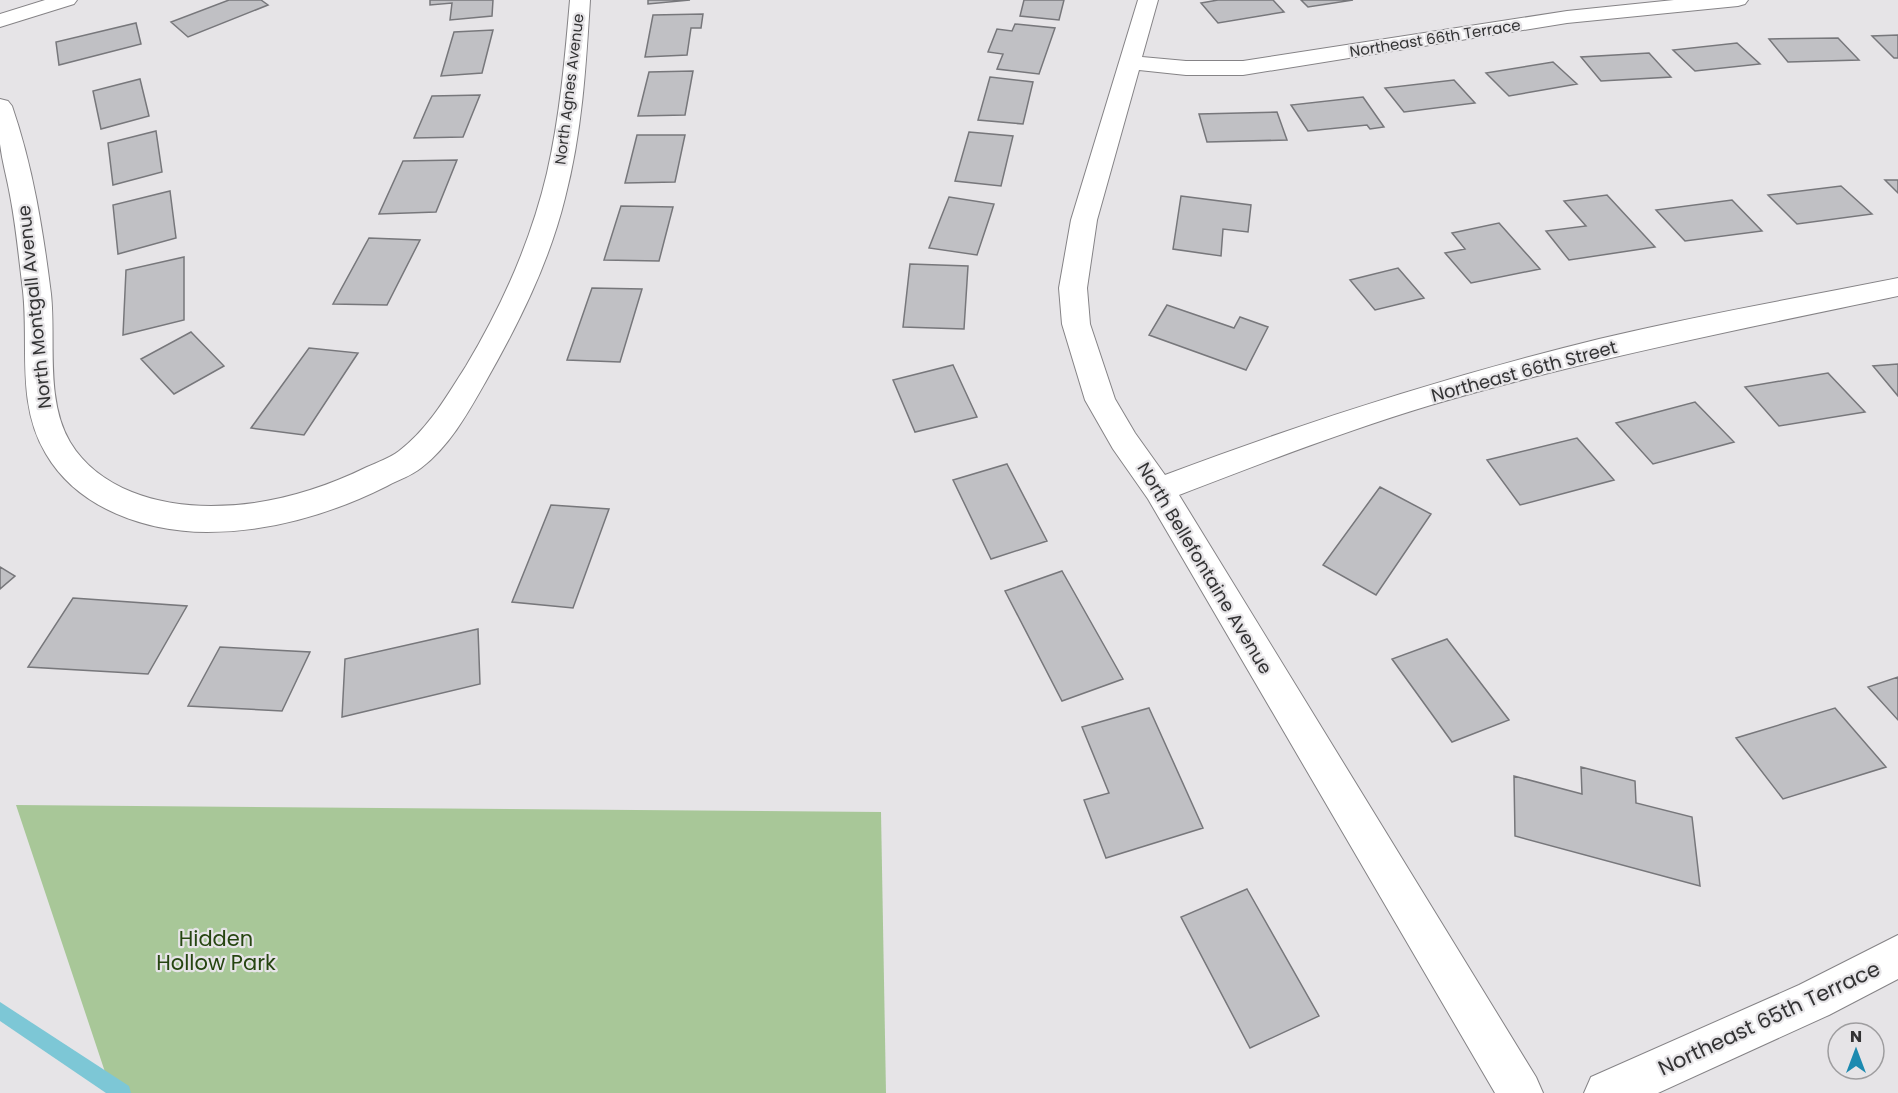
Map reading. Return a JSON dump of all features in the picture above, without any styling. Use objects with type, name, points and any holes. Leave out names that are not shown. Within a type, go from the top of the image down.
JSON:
[{"type":"street","points":[[0,21],[67,0]]},
{"type":"street","name":"North Agnes Avenue","points":[[434,435],[446,424],[489,352],[521,286],[544,226],[559,172],[571,94],[580,0]]},
{"type":"street","name":"North Bellefontaine Avenue","points":[[1148,0],[1084,220],[1073,288],[1076,324],[1100,400],[1124,441],[1159,490],[1520,1093]]},
{"type":"street","name":"Northeast 66th Terrace","points":[[1131,63],[1186,68],[1243,68],[1567,16],[1738,0]]},
{"type":"street","name":"North Montgall Avenue","points":[[0,106],[23,197],[37,298],[41,403],[51,437],[72,467],[104,492],[145,511],[170,517],[209,519],[260,515],[324,500],[354,488],[410,459],[434,435]]},
{"type":"street","name":"Northeast 66th Street","points":[[1159,490],[1290,440],[1425,396],[1601,349],[1898,287]]},
{"type":"street","name":"Northeast 65th Terrace","points":[[1607,1093],[1814,1000],[1898,956]]},
{"type":"green space","name":"Hidden Hollow Park","points":[[16,805],[881,812],[886,1093],[112,1093]]},
{"type":"building","points":[[229,0],[261,0],[268,5],[188,37],[171,22]]},
{"type":"building","points":[[430,0],[493,0],[492,16],[450,20],[452,3],[430,5]]},
{"type":"building","points":[[648,0],[690,0],[648,4]]},
{"type":"building","points":[[1024,0],[1064,0],[1059,20],[1020,16]]},
{"type":"building","points":[[1218,0],[1273,0],[1284,12],[1218,23],[1201,3]]},
{"type":"building","points":[[1301,0],[1353,0],[1308,7]]},
{"type":"building","points":[[703,14],[701,28],[691,28],[687,55],[645,57],[653,15]]},
{"type":"building","points":[[136,23],[141,44],[59,65],[56,42]]},
{"type":"building","points":[[1015,24],[1055,28],[1039,74],[997,69],[1003,54],[988,52],[997,29],[1012,31]]},
{"type":"building","points":[[493,30],[482,73],[441,76],[454,32]]},
{"type":"building","points":[[1898,35],[1898,58],[1894,58],[1872,36]]},
{"type":"building","points":[[1838,38],[1859,60],[1788,62],[1769,39]]},
{"type":"building","points":[[1737,43],[1760,64],[1695,71],[1673,50]]},
{"type":"building","points":[[1649,53],[1671,77],[1601,81],[1581,57]]},
{"type":"building","points":[[1553,62],[1577,84],[1509,96],[1486,73]]},
{"type":"building","points":[[693,71],[685,115],[638,116],[649,72]]},
{"type":"building","points":[[990,77],[1033,82],[1023,124],[978,120]]},
{"type":"building","points":[[140,79],[149,116],[101,129],[93,91]]},
{"type":"building","points":[[1454,80],[1475,103],[1404,112],[1385,88]]},
{"type":"building","points":[[480,95],[463,137],[414,138],[432,96]]},
{"type":"building","points":[[1363,97],[1384,127],[1370,129],[1367,125],[1308,131],[1291,105]]},
{"type":"building","points":[[1277,112],[1287,140],[1207,142],[1199,114]]},
{"type":"building","points":[[156,131],[162,172],[113,185],[108,143]]},
{"type":"building","points":[[969,132],[1013,136],[1001,186],[955,181]]},
{"type":"building","points":[[637,135],[685,135],[675,182],[625,183]]},
{"type":"building","points":[[457,160],[436,212],[379,214],[403,161]]},
{"type":"building","points":[[1885,180],[1898,180],[1898,193]]},
{"type":"building","points":[[1841,186],[1872,214],[1797,224],[1768,195]]},
{"type":"building","points":[[170,191],[176,238],[118,254],[113,205]]},
{"type":"building","points":[[1607,195],[1655,247],[1569,260],[1546,231],[1586,226],[1564,201]]},
{"type":"building","points":[[1181,196],[1251,205],[1248,232],[1223,229],[1221,256],[1173,249]]},
{"type":"building","points":[[949,197],[994,204],[977,255],[929,248]]},
{"type":"building","points":[[1732,200],[1762,231],[1685,241],[1656,210]]},
{"type":"building","points":[[621,206],[673,207],[659,261],[604,260]]},
{"type":"building","points":[[1499,223],[1540,269],[1471,283],[1445,253],[1465,249],[1452,233]]},
{"type":"building","points":[[369,238],[420,240],[387,305],[333,304]]},
{"type":"building","points":[[184,257],[184,320],[123,335],[126,270]]},
{"type":"building","points":[[910,264],[968,266],[964,329],[903,327]]},
{"type":"building","points":[[1398,268],[1424,298],[1375,310],[1350,280]]},
{"type":"building","points":[[592,288],[642,289],[620,362],[567,360]]},
{"type":"building","points":[[1167,305],[1234,328],[1240,317],[1268,327],[1246,370],[1149,335]]},
{"type":"building","points":[[191,332],[224,366],[174,394],[141,359]]},
{"type":"building","points":[[309,348],[358,353],[304,435],[251,428]]},
{"type":"building","points":[[1898,364],[1898,396],[1873,366]]},
{"type":"building","points":[[953,365],[977,417],[915,432],[893,380]]},
{"type":"building","points":[[1828,373],[1865,412],[1779,426],[1745,387]]},
{"type":"building","points":[[1695,402],[1734,442],[1653,464],[1616,423]]},
{"type":"building","points":[[1577,438],[1614,480],[1520,505],[1487,460]]},
{"type":"building","points":[[1007,464],[1047,541],[991,559],[953,480]]},
{"type":"building","points":[[1380,487],[1431,514],[1376,595],[1323,565]]},
{"type":"building","points":[[551,505],[609,509],[573,608],[512,602]]},
{"type":"building","points":[[0,567],[15,576],[0,589]]},
{"type":"building","points":[[1062,571],[1123,679],[1062,701],[1005,591]]},
{"type":"building","points":[[73,598],[187,606],[148,674],[28,667]]},
{"type":"building","points":[[478,629],[480,684],[342,717],[345,659]]},
{"type":"building","points":[[1447,639],[1509,720],[1452,742],[1392,659]]},
{"type":"building","points":[[220,647],[310,652],[282,711],[188,706]]},
{"type":"building","points":[[1898,677],[1898,720],[1868,687]]},
{"type":"building","points":[[1149,708],[1203,828],[1106,858],[1084,800],[1109,793],[1082,727]]},
{"type":"building","points":[[1835,708],[1886,767],[1783,799],[1736,738]]},
{"type":"building","points":[[1581,767],[1635,781],[1636,803],[1692,817],[1700,886],[1515,836],[1514,776],[1582,794]]},
{"type":"building","points":[[1247,889],[1319,1016],[1250,1048],[1181,917]]},
{"type":"waterway","points":[[0,1011],[122,1093]]}]
